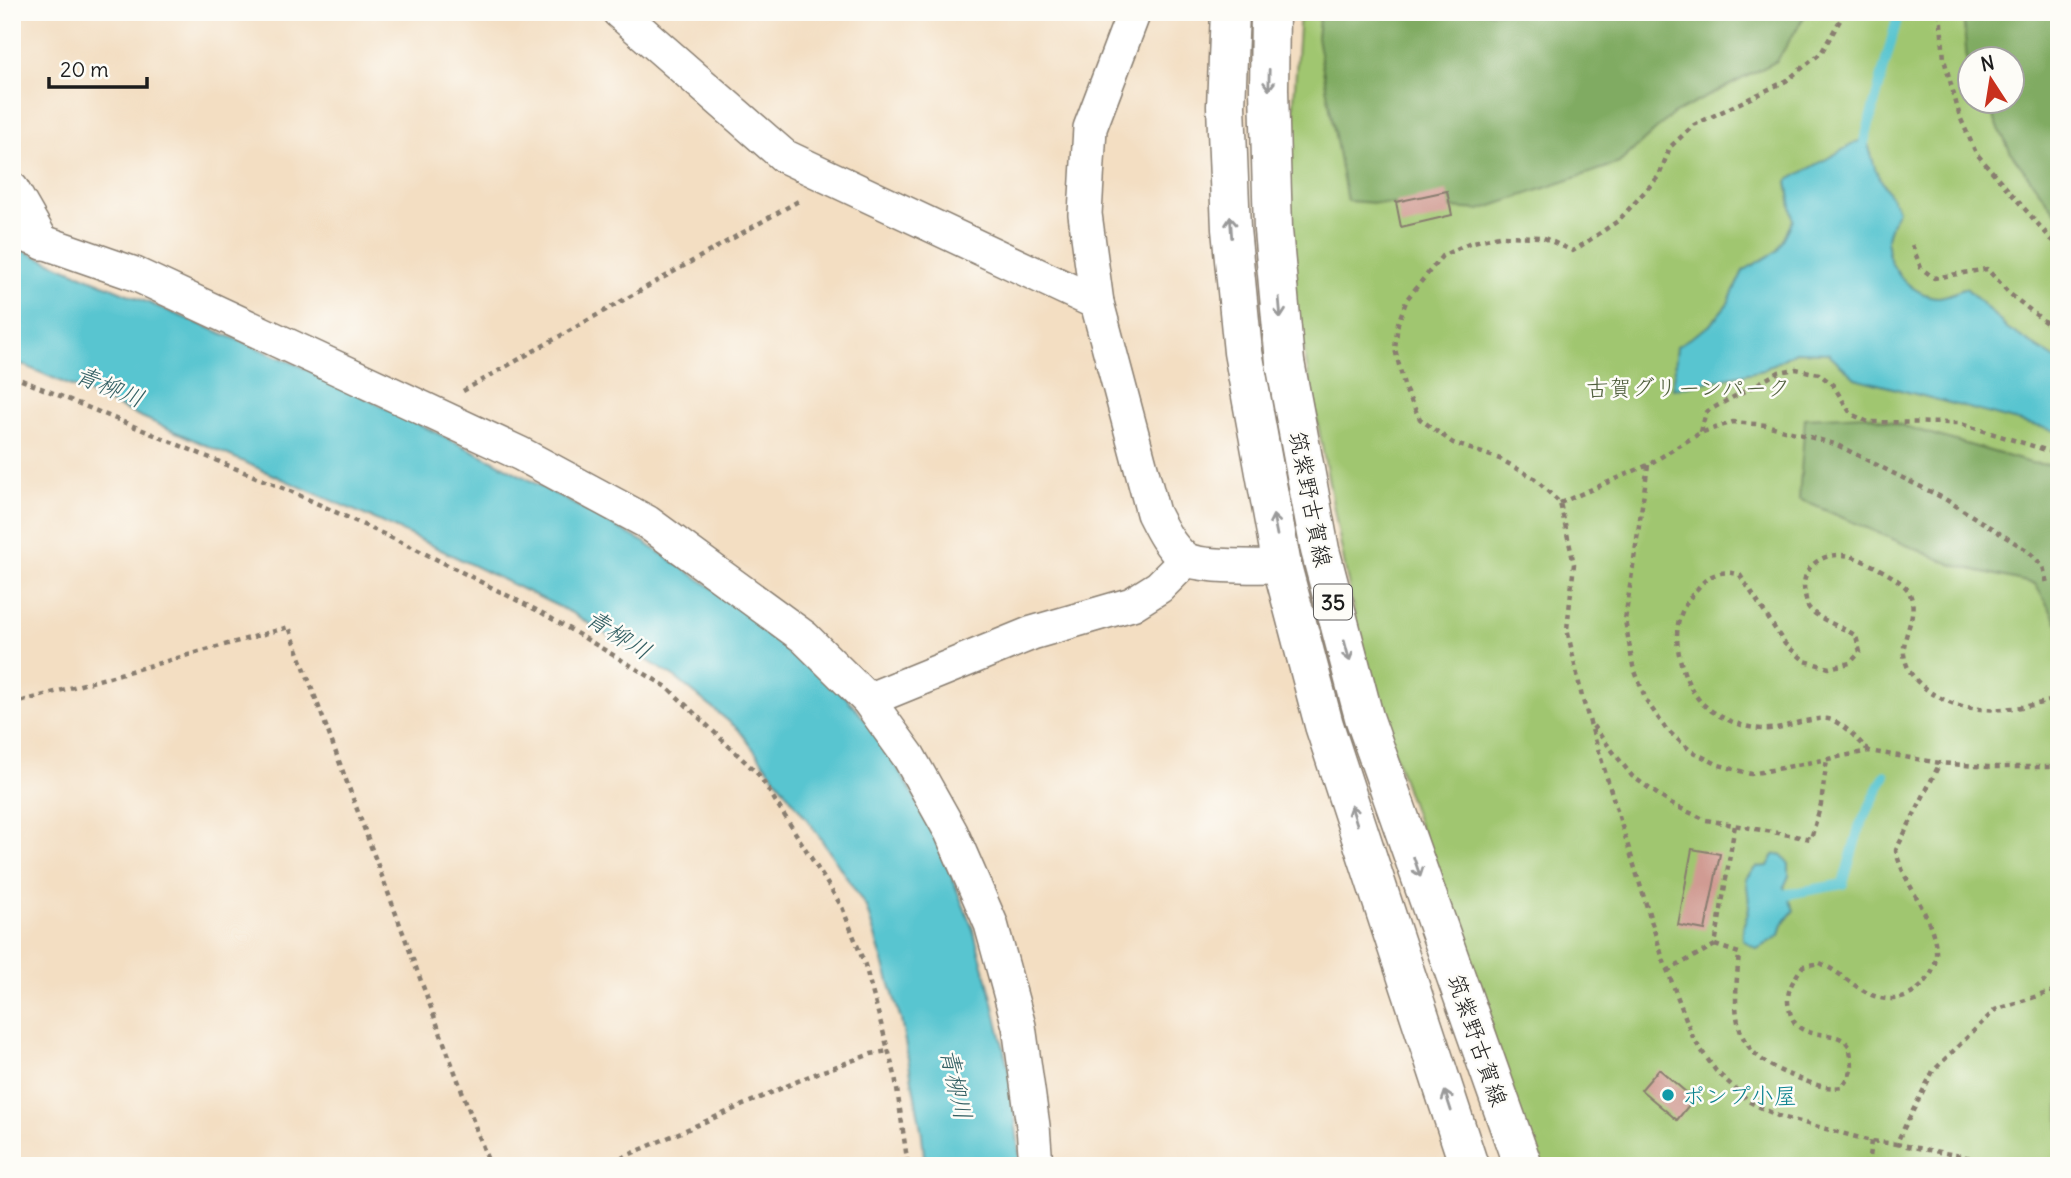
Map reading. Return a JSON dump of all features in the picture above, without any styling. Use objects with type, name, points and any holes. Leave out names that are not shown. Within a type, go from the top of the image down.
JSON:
[{"type":"main road","name":"筑紫野古賀線","points":[[1230,12],[1226,106],[1232,243],[1243,352],[1282,566],[1324,725],[1469,1166]]},
{"type":"main road","name":"筑紫野古賀線","points":[[1270,12],[1273,230],[1283,348],[1320,550],[1364,717],[1523,1166]]},
{"type":"street","points":[[619,12],[784,156],[1097,303]]},
{"type":"street","points":[[1134,12],[1090,128],[1085,214],[1097,303],[1153,513],[1165,537],[1186,560],[1228,566],[1282,566]]},
{"type":"street","points":[[12,189],[43,243]]},
{"type":"street","points":[[12,231],[135,274],[521,454],[648,522],[804,637],[868,700],[909,757],[951,832],[991,924],[1020,1026],[1036,1166]]},
{"type":"street","points":[[868,700],[1032,633],[1132,604],[1159,587],[1186,560]]},
{"type":"path","points":[[1845,12],[1821,53],[1786,81],[1694,125],[1670,147],[1660,176],[1618,221],[1573,251],[1542,237],[1499,236],[1469,243],[1442,256],[1407,299],[1398,323],[1395,349],[1405,389],[1420,419],[1453,443],[1500,458],[1534,478],[1560,503],[1574,564],[1567,629],[1582,696],[1667,971],[1694,1040],[1716,1071],[1750,1102],[1778,1116],[1871,1141],[1977,1159]]},
{"type":"path","points":[[1940,12],[1944,59],[1960,117],[1976,153],[2059,245]]},
{"type":"path","points":[[429,411],[804,198],[811,169]]},
{"type":"path","points":[[1912,245],[1921,268],[1934,278],[1987,269],[2010,295],[2059,333]]},
{"type":"path","points":[[1700,433],[1706,412],[1779,372],[1796,369],[1819,374],[1832,385],[1851,414],[1868,422],[1958,423],[2059,454]]},
{"type":"path","points":[[12,376],[290,491],[421,551],[544,614],[667,687],[759,775],[842,907],[865,965],[895,1075],[908,1166]]},
{"type":"path","points":[[1560,503],[1648,465],[1700,433],[1734,422],[1766,425],[1835,444],[1945,499],[2028,551],[2043,566],[2047,584]]},
{"type":"path","points":[[1648,465],[1625,620],[1633,666],[1646,700],[1666,729],[1691,751],[1719,765],[1751,774],[1869,751],[1940,763],[1988,767],[2059,767]]},
{"type":"path","points":[[1869,751],[1842,726],[1829,719],[1765,729],[1725,719],[1702,703],[1684,674],[1677,639],[1678,622],[1686,603],[1702,582],[1718,573],[1730,571],[1740,575],[1759,600],[1785,644],[1805,661],[1829,668],[1850,663],[1860,652],[1856,636],[1818,615],[1807,605],[1803,586],[1806,573],[1812,563],[1822,557],[1855,557],[1897,580],[1909,590],[1914,607],[1904,652],[1908,670],[1918,683],[1935,695],[1974,710],[2004,709],[2059,699]]},
{"type":"path","points":[[12,704],[289,627],[490,1166]]},
{"type":"path","points":[[1590,722],[1632,776],[1671,804],[1706,820],[1811,839],[1821,804],[1827,758]]},
{"type":"path","points":[[1667,971],[1715,945],[1738,953],[1735,1014],[1741,1032],[1753,1052],[1777,1070],[1830,1089],[1842,1087],[1851,1076],[1853,1062],[1849,1046],[1841,1040],[1808,1033],[1798,1028],[1790,1016],[1787,998],[1790,985],[1802,966],[1820,963],[1869,993],[1894,999],[1911,996],[1933,971],[1936,958],[1928,916],[1898,865],[1896,850],[1940,763]]},
{"type":"path","points":[[1715,945],[1735,825]]},
{"type":"path","points":[[1896,1144],[1933,1071],[1995,1010],[2059,989]]},
{"type":"path","points":[[603,1166],[812,1075],[871,1054],[888,1051]]},
{"type":"path","points":[[1868,1166],[1871,1141]]},
{"type":"green space","name":"古賀グリーンパーク","points":[[1300,12],[2059,12],[2059,1166],[1537,1166],[1364,667],[1284,246]]},
{"type":"green space","points":[[1320,12],[1807,12],[1777,61],[1673,114],[1619,163],[1480,210],[1347,201],[1317,37]]},
{"type":"green space","points":[[1963,12],[2059,12],[2059,217],[2011,153],[1993,116],[2025,116],[2025,46],[1966,46]]},
{"type":"green space","points":[[1866,415],[2031,463],[2059,466],[2059,625],[2035,584],[1953,565],[1799,499],[1805,418]]},
{"type":"water","points":[[1866,137],[1876,171],[1898,209],[1887,240],[1896,270],[1911,286],[1929,296],[1939,297],[1966,288],[2007,328],[2059,361],[2059,432],[1855,378],[1828,353],[1796,352],[1763,370],[1673,389],[1677,346],[1709,326],[1728,303],[1743,271],[1777,251],[1793,220],[1787,181]]},
{"type":"water","name":"青柳川","points":[[12,246],[298,365],[496,462],[644,542],[729,599],[806,659],[846,697],[878,735],[929,821],[973,929],[991,994],[1009,1071],[1021,1166],[925,1166],[901,1020],[866,907],[815,830],[738,729],[677,679],[572,613],[410,535],[12,360]]},
{"type":"water","points":[[1781,854],[1789,864],[1789,876],[1784,887],[1794,910],[1783,924],[1780,935],[1757,949],[1743,940],[1743,928],[1749,907],[1746,878],[1756,867],[1768,866],[1774,855]]},
{"type":"building","points":[[1447,191],[1452,215],[1401,227],[1396,202]]},
{"type":"building","points":[[1692,849],[1720,854],[1705,930],[1678,925]]},
{"type":"building","name":"ポンプ小屋","points":[[1659,1069],[1694,1099],[1677,1120],[1641,1090]]},
{"type":"waterway","points":[[1862,150],[1899,12]]},
{"type":"waterway","points":[[1782,895],[1843,884],[1859,828],[1885,775]]},
{"type":"place","name":"ポンプ小屋","points":[[1668,1095]]}]
